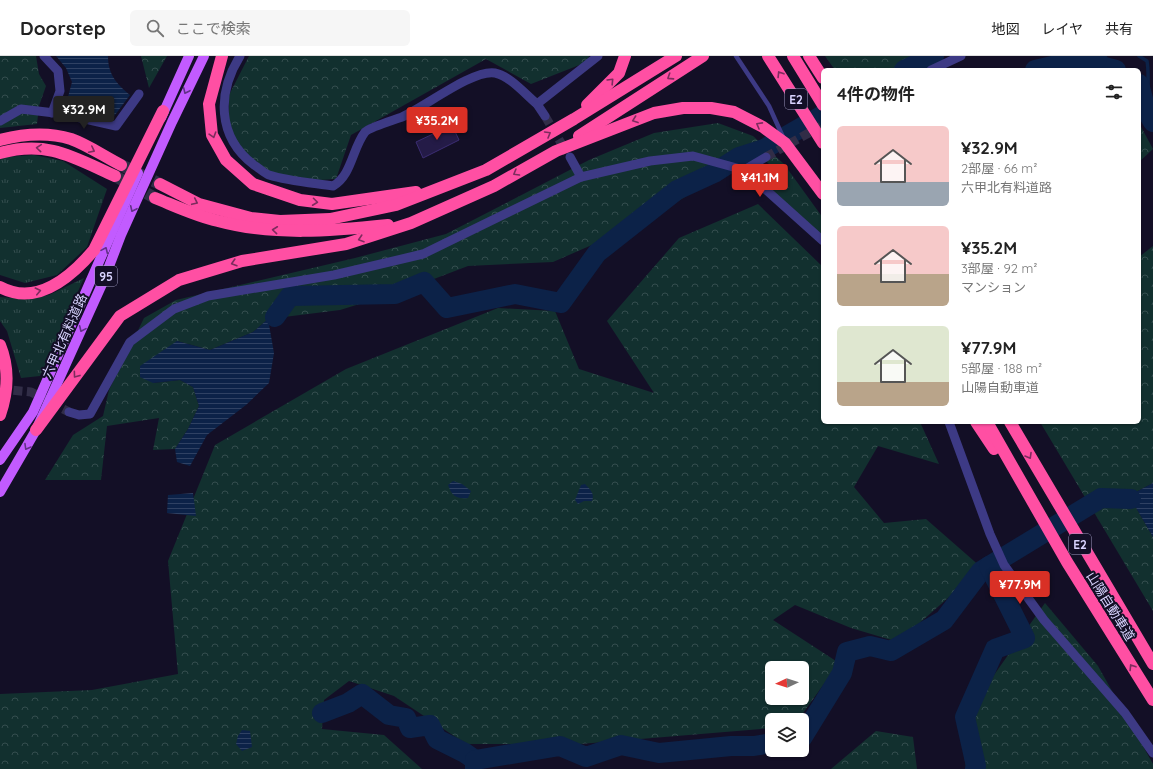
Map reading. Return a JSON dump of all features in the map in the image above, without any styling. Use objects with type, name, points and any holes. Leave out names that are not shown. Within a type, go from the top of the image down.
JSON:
[{"type":"highway","points":[[222,56],[209,104],[212,135],[226,160],[253,184],[300,200],[332,204],[438,188]]},
{"type":"highway","points":[[574,119],[619,73],[625,56]]},
{"type":"highway","points":[[160,184],[199,204],[251,218],[280,221],[330,219],[396,205],[486,170],[574,119],[676,56]]},
{"type":"highway","points":[[36,430],[120,316],[179,280],[242,261],[346,244],[412,223],[494,186],[556,151],[703,56]]},
{"type":"highway","name":"E2","points":[[768,56],[821,139]]},
{"type":"highway","name":"E2","points":[[793,56],[821,102]]},
{"type":"highway","points":[[810,56],[821,75]]},
{"type":"highway","points":[[556,151],[654,113],[683,108],[711,108],[734,112],[763,126],[786,143],[821,191]]},
{"type":"highway","points":[[0,287],[8,291],[27,293],[46,289],[63,281],[78,270],[94,250],[163,111]]},
{"type":"highway","points":[[0,140],[15,136],[42,134],[72,140],[121,165]]},
{"type":"highway","points":[[0,153],[17,148],[39,148],[64,152],[115,176]]},
{"type":"highway","points":[[155,198],[218,221],[284,231],[345,230],[412,223]]},
{"type":"highway","points":[[0,345],[6,365],[7,383],[0,415]]},
{"type":"highway","points":[[977,424],[1067,562]]},
{"type":"highway","name":"山陽自動車道","points":[[988,424],[1067,562],[1153,700]]},
{"type":"highway","name":"山陽自動車道","points":[[1011,424],[1153,664]]},
{"type":"main road","name":"六甲北有料道路","points":[[0,460],[33,412],[113,231],[163,111],[189,56]]},
{"type":"main road","name":"六甲北有料道路","points":[[0,492],[36,430],[103,282],[121,236],[172,122],[204,56]]},
{"type":"street","points":[[44,56],[58,71],[60,91],[52,113]]},
{"type":"street","points":[[240,56],[227,83],[223,111],[229,136],[245,157],[268,175],[333,186],[342,181],[358,144],[366,131],[415,111],[476,75],[495,73],[510,81],[537,104],[545,116]]},
{"type":"street","points":[[537,104],[598,56]]},
{"type":"street","points":[[935,68],[961,56]]},
{"type":"street","points":[[0,122],[21,109],[52,113],[116,126],[139,94]]},
{"type":"street","points":[[69,412],[79,415],[90,414],[130,342],[174,309],[208,296],[334,275],[423,254],[581,177],[650,161],[693,156],[744,170],[821,239]]},
{"type":"street","points":[[570,157],[581,177]]},
{"type":"street","points":[[744,170],[766,157]]},
{"type":"street","points":[[950,424],[990,534],[1004,565],[1044,620],[1125,713],[1153,753]]},
{"type":"lane","points":[[736,56],[769,106],[786,143]]},
{"type":"green space","points":[[0,56],[36,56],[39,74],[46,86],[39,106],[37,124],[0,128]]},
{"type":"green space","points":[[141,56],[167,56],[149,88]]},
{"type":"green space","points":[[249,56],[589,56],[587,62],[531,84],[486,59],[351,135],[336,179],[287,182],[258,168],[228,131],[229,95]]},
{"type":"green space","points":[[825,56],[922,56],[897,68],[834,68]]},
{"type":"green space","points":[[718,123],[753,136],[784,164],[821,215],[821,235],[765,185],[773,168],[751,146],[707,166],[711,182],[633,227],[553,262],[468,266],[405,290],[340,310],[268,319],[253,332],[210,350],[177,341],[153,383],[180,380],[193,387],[199,406],[188,429],[175,449],[153,450],[159,418],[107,426],[101,480],[45,480],[73,435],[103,416],[109,390],[144,318],[176,300],[355,258],[446,234],[589,160],[654,133]]},
{"type":"green space","points":[[1141,127],[1153,149],[1141,160]]},
{"type":"green space","points":[[34,155],[63,161],[107,189],[87,247],[57,275],[25,283],[0,275],[0,159],[5,157]]},
{"type":"green space","points":[[758,204],[821,265],[821,424],[921,424],[939,464],[878,446],[854,487],[884,523],[926,519],[982,568],[898,642],[851,628],[795,605],[773,620],[839,663],[809,705],[809,661],[765,661],[765,705],[809,705],[803,713],[765,713],[765,729],[580,744],[466,744],[394,696],[349,681],[324,700],[322,729],[384,735],[422,769],[0,769],[0,694],[92,690],[178,674],[168,561],[215,445],[346,369],[498,308],[555,311],[579,369],[654,393],[607,321],[679,238]]},
{"type":"green space","points":[[1153,246],[1153,483],[1136,492],[1131,499],[1153,537],[1153,611],[1041,424],[1141,424],[1141,255]]},
{"type":"green space","points":[[84,278],[40,376],[21,378],[7,331],[0,321],[0,297],[28,299],[49,295]]},
{"type":"green space","points":[[1045,603],[1098,666],[1153,764],[1153,769],[966,769],[960,723]]},
{"type":"green space","points":[[876,731],[913,737],[917,769],[831,769]]},
{"type":"water","points":[[56,56],[108,56],[108,63],[114,78],[130,95],[112,119],[65,108],[72,82],[66,68]]},
{"type":"water","points":[[268,319],[274,353],[269,383],[246,405],[207,435],[190,466],[177,462],[175,449],[188,429],[199,406],[193,387],[180,380],[153,383],[140,377],[140,366],[177,341],[210,350],[253,332]]},
{"type":"water","points":[[453,481],[462,484],[471,491],[468,498],[457,497],[451,492],[448,485]]},
{"type":"water","points":[[1153,483],[1153,537],[1131,499],[1136,492]]},
{"type":"water","points":[[585,484],[592,494],[592,501],[584,501],[578,504],[575,500],[581,485]]},
{"type":"water","points":[[193,493],[196,516],[167,513],[168,495]]},
{"type":"water","points":[[242,730],[250,731],[252,747],[242,751],[236,744],[238,736]]},
{"type":"building","points":[[452,125],[459,140],[423,158],[416,142]]},
{"type":"waterway","points":[[908,68],[934,56]]},
{"type":"waterway","points":[[1044,68],[1065,63],[1097,59],[1096,56]]},
{"type":"waterway","points":[[1139,56],[1147,61],[1148,91],[1153,107]]},
{"type":"waterway","points":[[1097,59],[1101,66],[1108,68]]},
{"type":"waterway","points":[[1141,91],[1146,110],[1153,122]]},
{"type":"waterway","points":[[275,317],[290,296],[395,294],[424,282],[447,308],[515,294],[561,303],[597,253],[677,190],[714,173],[739,157],[764,149],[821,116]]},
{"type":"waterway","points":[[809,727],[842,673],[847,652],[870,646],[891,651],[944,620],[981,571],[1101,498],[1131,499]]},
{"type":"waterway","points":[[975,769],[976,766],[965,717],[995,649],[1025,638],[989,566]]},
{"type":"waterway","points":[[322,713],[348,703],[362,694],[389,715],[406,718],[410,728],[430,725],[437,739],[465,753],[475,760]]},
{"type":"waterway","points":[[475,769],[475,760],[560,746],[586,757],[621,745],[659,753],[765,744]]},
{"type":"tunnel","points":[[545,116],[567,153]]},
{"type":"tunnel","points":[[766,157],[821,126]]},
{"type":"tunnel","points":[[121,165],[160,184]]},
{"type":"tunnel","points":[[115,176],[155,198]]},
{"type":"tunnel","points":[[0,389],[31,392],[69,412]]}]
